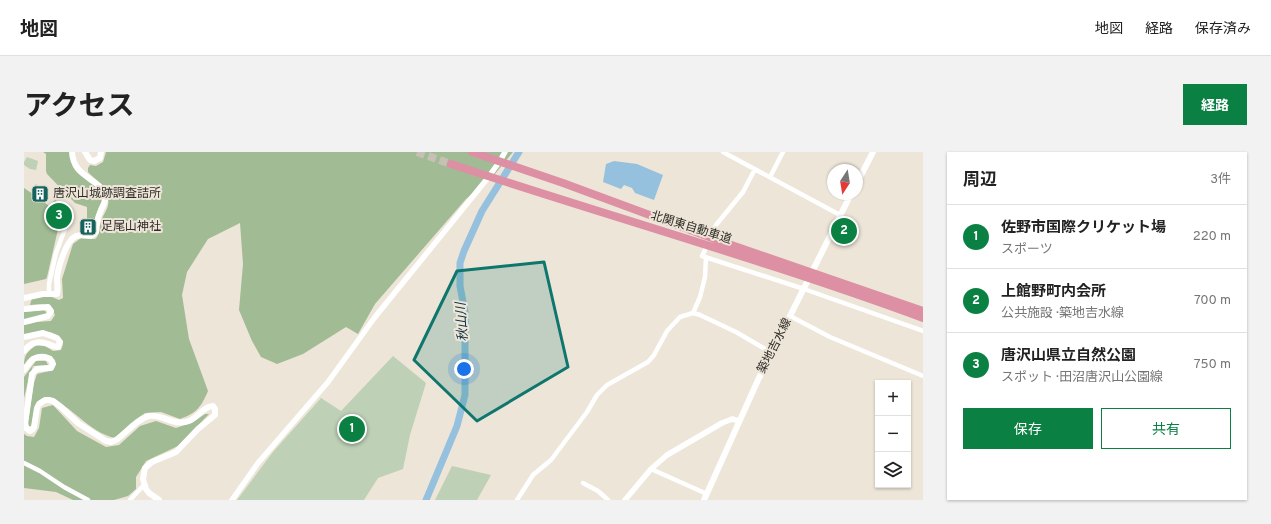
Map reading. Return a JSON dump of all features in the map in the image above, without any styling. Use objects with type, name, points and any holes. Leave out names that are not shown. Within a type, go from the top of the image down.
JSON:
[{"type":"highway","name":"北関東自動車道","points":[[472,152],[563,183],[923,318]]},
{"type":"highway","name":"北関東自動車道","points":[[451,164],[555,198],[805,274]]},
{"type":"highway","name":"北関東自動車道","points":[[816,278],[923,311]]},
{"type":"main road","points":[[24,298],[49,293],[58,293],[57,277],[59,268],[72,238],[78,236],[91,236],[95,234],[97,219],[105,203],[103,190],[78,170],[72,159],[72,152]]},
{"type":"main road","points":[[85,152],[90,160],[94,161],[100,158],[101,152]]},
{"type":"main road","points":[[863,171],[873,152]]},
{"type":"main road","name":"築地吉水線","points":[[704,500],[772,353],[848,200]]},
{"type":"main road","points":[[24,309],[48,308],[51,311],[48,316],[24,322]]},
{"type":"main road","points":[[24,337],[43,333],[58,338],[60,342],[58,347],[55,347],[43,342],[35,342],[30,344],[24,351]]},
{"type":"main road","points":[[24,370],[33,360],[37,358],[46,357],[52,361],[53,364],[51,368],[37,369],[32,374],[25,426],[27,430],[30,431],[34,427],[37,408],[41,402],[45,400],[53,401],[78,423],[106,441],[111,442],[114,442],[146,417],[154,416],[171,422],[183,422],[193,419],[204,409],[213,406],[215,408],[215,415],[198,429],[176,452],[148,464],[144,473],[144,485],[148,493],[159,500]]},
{"type":"street","points":[[232,500],[258,463],[328,382],[375,316],[487,179],[505,152]]},
{"type":"street","points":[[723,152],[840,215]]},
{"type":"street","points":[[770,177],[783,152]]},
{"type":"street","points":[[712,232],[743,192],[755,169]]},
{"type":"street","points":[[49,293],[48,284],[56,253],[65,229],[61,212]]},
{"type":"street","points":[[705,250],[702,256],[804,289],[923,331]]},
{"type":"street","points":[[693,313],[700,297],[705,277],[706,257]]},
{"type":"street","points":[[517,500],[533,475],[551,460],[587,412],[597,395],[608,385],[648,362],[654,355],[671,326],[680,317],[693,313],[711,320],[736,332],[772,353]]},
{"type":"street","points":[[790,316],[830,337],[923,376]]},
{"type":"street","points":[[625,500],[651,469],[668,454],[722,423],[732,419],[740,421]]},
{"type":"street","points":[[24,464],[40,471],[64,487],[88,500]]},
{"type":"street","points":[[651,469],[707,494]]},
{"type":"street","points":[[582,483],[598,491],[608,500]]},
{"type":"street","points":[[130,500],[144,485]]},
{"type":"highlighted area","points":[[544,262],[568,367],[477,421],[414,360],[457,271]]},
{"type":"green space","points":[[43,152],[70,152],[72,164],[75,170],[100,192],[102,202],[96,216],[93,230],[90,234],[86,233],[87,207],[75,203],[47,174],[46,154]],"holes":[[[75,189],[78,189],[80,193],[78,199],[74,200],[69,194]]]},
{"type":"green space","points":[[106,152],[513,152],[495,174],[466,199],[375,304],[358,334],[346,327],[303,354],[277,364],[261,357],[252,341],[239,310],[243,264],[240,223],[208,239],[187,272],[182,295],[189,339],[208,391],[201,405],[191,414],[180,419],[161,412],[145,413],[115,438],[96,430],[64,406],[47,397],[38,401],[31,426],[29,426],[28,422],[34,383],[37,374],[53,370],[55,364],[52,356],[36,355],[30,358],[24,365],[26,356],[36,345],[45,346],[53,351],[61,350],[63,344],[60,338],[56,335],[51,332],[41,332],[24,335],[24,325],[36,322],[51,321],[55,315],[51,308],[42,304],[30,305],[32,298],[47,295],[59,300],[63,298],[62,279],[73,244],[81,238],[95,239],[98,236],[108,200],[105,191],[88,172],[88,168],[90,165],[96,166],[103,162]]},
{"type":"green space","points":[[27,157],[38,161],[36,170],[30,169],[24,165]]},
{"type":"green space","points":[[36,184],[39,188],[36,196],[49,206],[55,200],[59,202],[54,210],[58,213],[57,216],[59,225],[46,279],[24,284],[24,188],[33,194]]},
{"type":"green space","points":[[44,310],[48,314],[24,320],[24,312]]},
{"type":"green space","points":[[393,356],[426,383],[410,435],[403,469],[378,478],[364,500],[237,500],[273,452],[321,398],[341,411]]},
{"type":"green space","points":[[36,361],[46,361],[48,365],[33,366],[24,398],[24,377]]},
{"type":"green space","points":[[53,405],[77,431],[106,447],[119,445],[140,426],[156,421],[176,428],[193,422],[205,414],[209,414],[178,446],[146,461],[136,477],[136,489],[128,496],[114,500],[73,500],[56,492],[24,488],[24,434],[34,437],[39,428],[42,408]]},
{"type":"green space","points":[[452,466],[491,475],[477,500],[435,500]]},
{"type":"water","points":[[614,161],[637,164],[663,175],[654,200],[635,193],[632,188],[624,185],[621,189],[603,182],[606,164]]},
{"type":"waterway","name":"秋山川","points":[[426,500],[457,426],[465,395],[465,313],[460,286],[460,263],[482,211],[519,152]]},
{"type":"tunnel","points":[[417,152],[451,164]]},
{"type":"place","name":"唐沢山城跡調査詰所","points":[[40,194]]},
{"type":"place","name":"唐沢山県立自然公園","points":[[59,216]]},
{"type":"place","name":"足尾山神社","points":[[88,227]]},
{"type":"place","name":"上館野町内会所","points":[[844,231]]},
{"type":"place","name":"佐野市国際クリケット場","points":[[352,429]]}]
